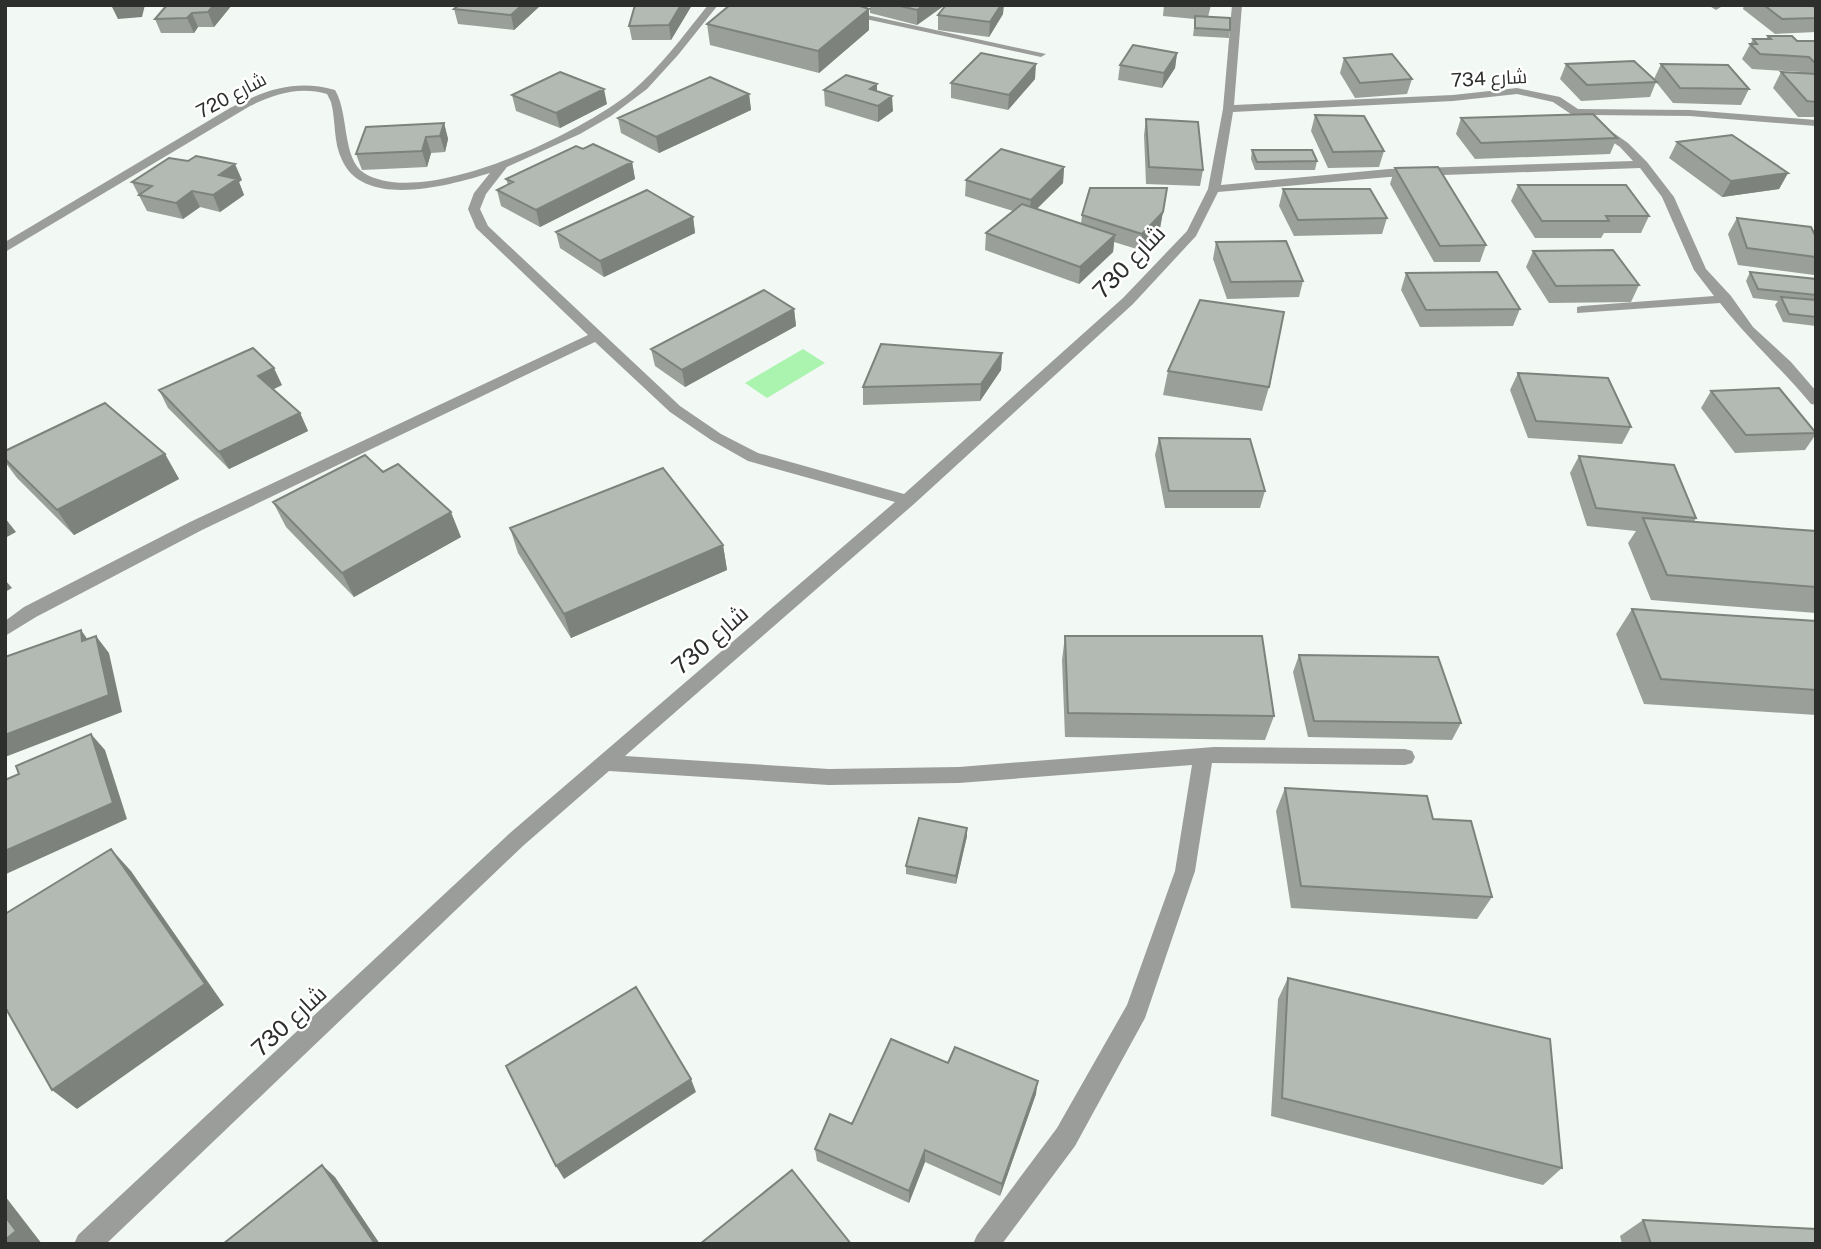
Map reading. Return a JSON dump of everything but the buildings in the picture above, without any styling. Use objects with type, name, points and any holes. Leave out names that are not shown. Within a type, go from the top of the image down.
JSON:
[{"type":"street","name":"شارع 720","points":[[5,248],[234,110],[264,94],[284,88],[301,86],[331,92],[338,101],[340,128],[349,166],[362,177],[382,184],[410,187],[469,178],[566,135],[630,97],[664,66],[713,5]]},
{"type":"street","points":[[806,5],[1041,54]]},
{"type":"street","name":"شارع 730","points":[[87,1244],[517,839],[908,500],[1128,301],[1192,233],[1214,189],[1227,109],[1237,5]]},
{"type":"street","name":"شارع 734","points":[[1227,109],[1453,98],[1517,91],[1556,99],[1624,145],[1643,164],[1668,197],[1700,270],[1726,299],[1748,330],[1786,365],[1816,401]]},
{"type":"street","points":[[1577,113],[1667,112],[1816,123]]},
{"type":"street","points":[[503,164],[480,193],[474,209],[482,228],[675,409],[716,438],[753,457],[908,500]]},
{"type":"street","points":[[1214,189],[1389,173],[1643,164]]},
{"type":"street","points":[[1582,310],[1726,299]]},
{"type":"street","points":[[5,630],[30,612],[196,526],[597,336]]},
{"type":"street","points":[[606,763],[829,777],[959,775],[1203,756],[1405,757]]},
{"type":"street","points":[[986,1244],[1066,1137],[1137,1010],[1185,871],[1203,756]]},
{"type":"shaded area","points":[[803,349],[825,363],[767,398],[745,383]]}]
